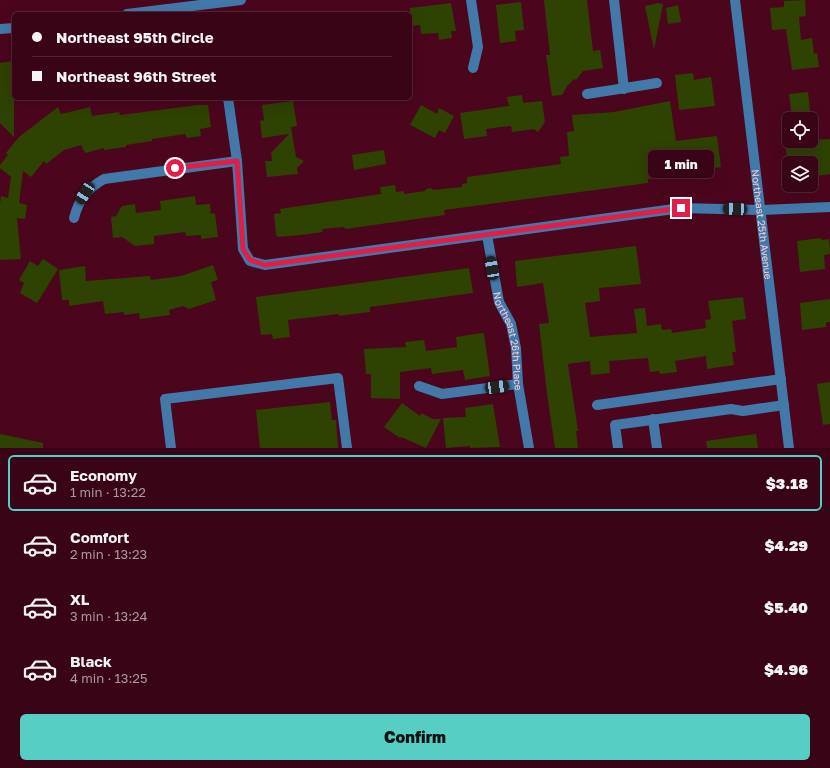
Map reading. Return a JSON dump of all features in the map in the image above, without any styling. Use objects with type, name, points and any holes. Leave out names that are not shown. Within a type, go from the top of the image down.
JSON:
[{"type":"street","points":[[142,12],[241,0]]},
{"type":"street","points":[[471,0],[478,47],[473,68]]},
{"type":"street","points":[[614,0],[624,89]]},
{"type":"street","name":"Northeast 25th Avenue","points":[[736,0],[789,448]]},
{"type":"street","points":[[215,2],[216,12]]},
{"type":"street","points":[[0,30],[12,28]]},
{"type":"street","points":[[587,94],[657,83]]},
{"type":"street","points":[[228,100],[237,161],[242,242],[246,256],[257,264],[274,265],[681,208],[760,210],[830,207]]},
{"type":"street","points":[[74,218],[78,203],[85,193],[104,179],[237,161]]},
{"type":"street","name":"Northeast 26th Place","points":[[487,235],[499,302],[512,330],[516,348],[518,384],[528,448]]},
{"type":"street","points":[[171,448],[165,399],[338,378],[347,448]]},
{"type":"street","points":[[597,405],[781,379]]},
{"type":"street","points":[[420,386],[442,394],[518,384]]},
{"type":"street","points":[[618,448],[614,425],[731,409],[743,411],[784,405]]},
{"type":"street","points":[[653,419],[657,448]]},
{"type":"building","points":[[544,0],[587,0],[593,51],[600,50],[603,68],[583,71],[576,80],[574,79],[568,85],[562,95],[552,96],[546,55],[550,55]]},
{"type":"building","points":[[805,0],[806,16],[799,17],[801,40],[812,38],[814,54],[817,53],[819,67],[792,70],[786,29],[772,30],[770,8],[784,7],[784,1]]},
{"type":"building","points":[[521,2],[524,30],[515,31],[516,41],[500,43],[496,5]]},
{"type":"building","points":[[451,3],[456,31],[451,31],[452,38],[439,40],[438,33],[421,34],[420,25],[412,26],[412,12],[410,12],[410,8]]},
{"type":"building","points":[[658,3],[663,4],[654,50],[645,6]]},
{"type":"building","points":[[678,5],[681,22],[668,24],[666,8]]},
{"type":"building","points":[[12,61],[14,137],[0,123],[0,63]]},
{"type":"building","points":[[693,73],[694,80],[711,77],[715,106],[679,110],[675,75]]},
{"type":"building","points":[[808,92],[810,112],[791,112],[789,94]]},
{"type":"building","points":[[522,95],[523,103],[542,101],[545,122],[538,132],[534,129],[512,132],[511,126],[486,129],[487,136],[464,139],[460,113],[509,106],[507,97]]},
{"type":"building","points":[[293,101],[297,126],[291,127],[296,157],[304,161],[297,168],[298,174],[267,177],[265,161],[272,161],[271,153],[289,134],[262,138],[260,121],[264,120],[262,105]]},
{"type":"building","points":[[670,101],[676,141],[717,136],[721,167],[648,179],[648,183],[444,210],[445,215],[345,229],[344,227],[322,229],[323,232],[301,235],[278,237],[276,235],[274,214],[281,213],[280,209],[381,194],[380,187],[395,185],[396,192],[404,191],[404,194],[425,191],[426,189],[431,188],[433,190],[462,187],[462,184],[467,183],[467,177],[561,164],[560,157],[569,156],[567,132],[574,131],[572,115],[614,112]]},
{"type":"building","points":[[208,105],[211,127],[200,129],[201,136],[187,138],[185,134],[152,139],[152,141],[126,145],[126,147],[104,150],[104,148],[85,153],[81,145],[64,150],[46,164],[44,161],[31,177],[23,171],[19,203],[27,205],[25,219],[17,218],[21,259],[0,260],[1,196],[8,198],[11,177],[0,168],[0,165],[8,155],[6,153],[19,137],[58,107],[61,114],[90,107],[92,116],[119,112],[120,115]]},
{"type":"building","points":[[421,105],[437,114],[439,108],[454,116],[445,133],[439,130],[435,138],[410,125]]},
{"type":"building","points":[[830,139],[830,174],[818,176],[818,156],[787,156],[786,148],[818,148],[818,140]]},
{"type":"building","points":[[384,150],[386,164],[354,170],[352,155]]},
{"type":"building","points":[[195,196],[196,205],[210,204],[211,214],[215,213],[218,237],[201,239],[201,235],[186,236],[185,232],[154,236],[154,244],[135,246],[122,237],[113,238],[111,217],[116,216],[122,206],[135,204],[136,213],[161,210],[160,201]]},
{"type":"building","points":[[821,238],[821,240],[829,239],[830,254],[824,255],[825,269],[800,272],[797,241]]},
{"type":"building","points":[[636,246],[641,284],[599,288],[600,301],[585,303],[590,337],[637,333],[634,309],[645,308],[647,326],[661,324],[662,330],[671,329],[672,333],[706,328],[705,320],[711,319],[708,301],[743,297],[746,319],[732,321],[736,352],[732,352],[734,365],[707,369],[706,356],[675,361],[677,372],[660,374],[659,371],[650,372],[648,358],[609,361],[610,373],[591,375],[590,361],[568,364],[578,431],[576,431],[578,448],[555,448],[539,324],[549,323],[543,283],[517,287],[515,261]]},
{"type":"building","points":[[43,259],[58,269],[37,303],[20,293],[24,283],[19,280],[30,261],[38,266]]},
{"type":"building","points":[[213,265],[218,280],[211,282],[216,300],[189,309],[183,306],[169,310],[170,315],[140,319],[139,313],[124,315],[124,312],[105,314],[103,301],[69,306],[69,300],[62,300],[59,270],[85,266],[86,281],[150,276],[151,280],[181,276]]},
{"type":"building","points":[[469,268],[473,293],[370,307],[370,312],[288,320],[290,337],[273,339],[272,334],[261,335],[256,297]]},
{"type":"building","points":[[830,299],[830,322],[826,322],[826,327],[802,330],[800,303]]},
{"type":"building","points":[[482,333],[484,334],[490,376],[465,380],[463,370],[432,374],[431,368],[400,372],[400,399],[371,398],[371,374],[366,374],[364,349],[406,347],[405,342],[424,340],[426,351],[457,347],[456,337]]},
{"type":"building","points":[[830,382],[830,424],[823,425],[817,384]]},
{"type":"building","points":[[330,402],[332,420],[336,420],[338,448],[260,448],[256,410]]},
{"type":"building","points":[[402,403],[420,416],[421,413],[433,419],[441,419],[426,448],[401,437],[400,438],[384,427]]},
{"type":"building","points":[[493,404],[500,447],[470,448],[470,446],[446,448],[443,418],[466,417],[465,408]]},
{"type":"building","points":[[0,434],[43,443],[43,448],[0,448]]},
{"type":"building","points":[[756,434],[758,448],[707,448],[706,441]]},
{"type":"route","points":[[175,168],[237,161],[243,249],[246,256],[250,260],[257,264],[265,265],[274,265],[681,208]]}]
